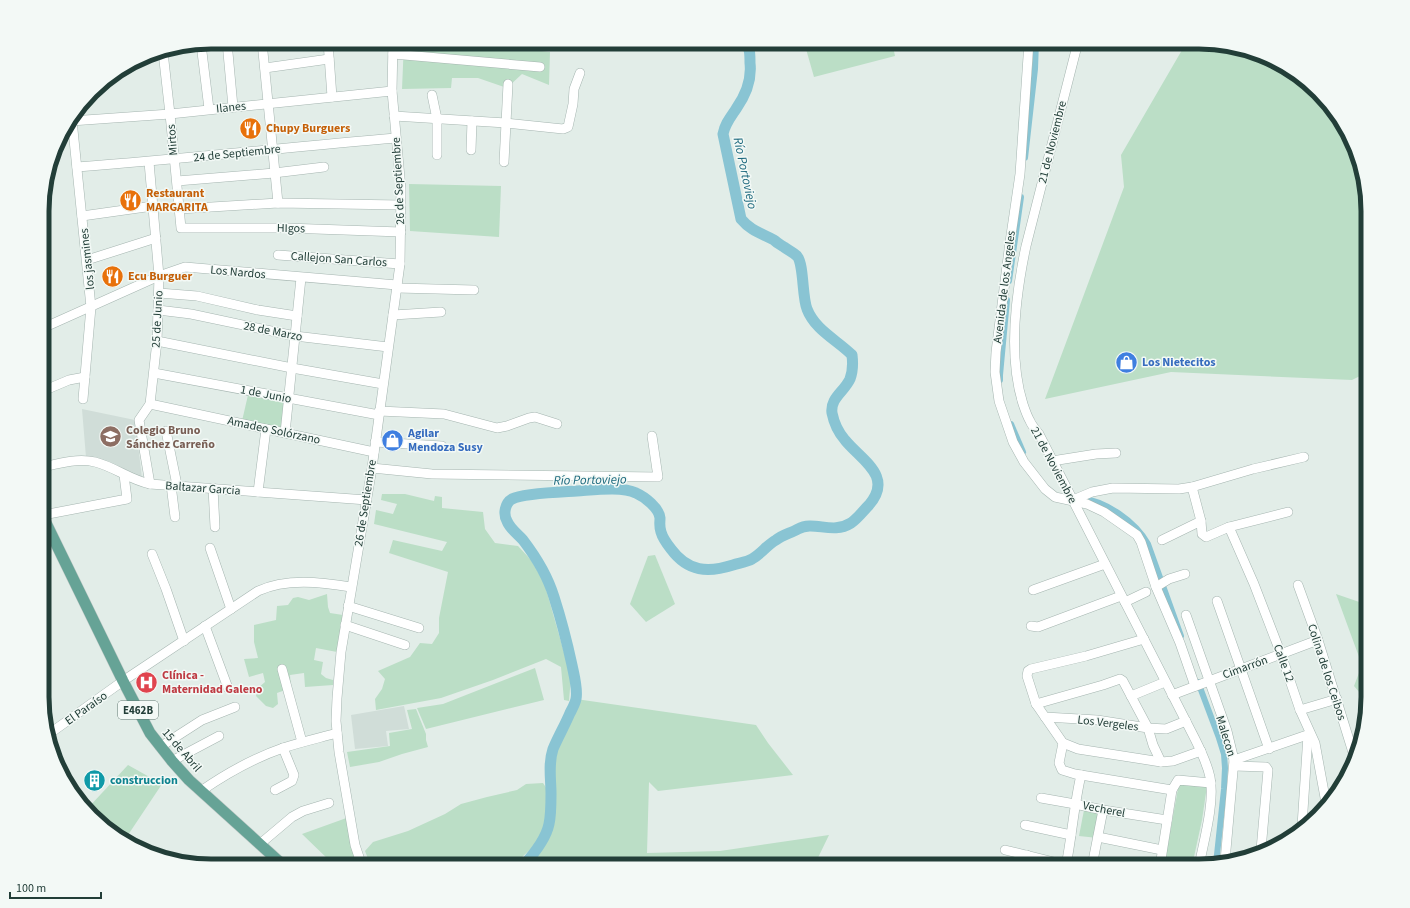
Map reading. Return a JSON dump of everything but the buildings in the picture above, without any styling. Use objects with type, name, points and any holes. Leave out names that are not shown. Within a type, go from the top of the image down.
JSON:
[{"type":"main road","name":"15 de Abril","points":[[49,528],[123,681],[145,723],[160,747],[172,762],[201,791],[276,859]]},
{"type":"street","points":[[202,49],[209,109]]},
{"type":"street","points":[[228,49],[234,107]]},
{"type":"street","points":[[263,49],[278,203]]},
{"type":"street","points":[[328,49],[332,97]]},
{"type":"street","name":"26 de Septiembre","points":[[360,859],[355,845],[339,752],[337,733],[337,698],[338,677],[345,625],[372,468],[400,264],[400,174],[392,91],[393,49]]},
{"type":"street","name":"Avenida de los Angeles","points":[[1029,49],[1017,243],[995,372],[999,401],[1013,442],[1034,477],[1045,488],[1055,497],[1088,504],[1104,512],[1138,535],[1180,643],[1202,683]]},
{"type":"street","name":"21 de Noviembre","points":[[1076,49],[1017,243],[1020,278],[1016,306],[1015,351],[1017,378],[1029,421],[1039,434],[1201,751],[1211,783],[1210,805],[1199,859]]},
{"type":"street","points":[[393,54],[540,67]]},
{"type":"street","name":"Mirtos","points":[[164,57],[181,228]]},
{"type":"street","points":[[265,68],[329,58]]},
{"type":"street","points":[[394,116],[563,129],[568,126],[573,104],[574,89],[580,73]]},
{"type":"street","points":[[504,162],[508,84]]},
{"type":"street","name":"Ilanes","points":[[77,120],[170,114],[392,91]]},
{"type":"street","points":[[432,95],[437,119],[437,155]]},
{"type":"street","points":[[471,150],[472,121]]},
{"type":"street","name":"los jasmines","points":[[73,127],[92,307],[83,399]]},
{"type":"street","name":"24 de Septiembre","points":[[77,168],[396,138]]},
{"type":"street","name":"25 de Junio","points":[[149,162],[160,276],[154,373],[150,404]]},
{"type":"street","points":[[177,181],[274,173],[324,167]]},
{"type":"street","points":[[179,209],[278,203],[401,205]]},
{"type":"street","points":[[82,216],[153,206]]},
{"type":"street","name":"HIgos","points":[[181,228],[286,228],[401,232]]},
{"type":"street","points":[[87,260],[156,238]]},
{"type":"street","name":"Callejon San Carlos","points":[[278,255],[400,264]]},
{"type":"street","name":"Los Nardos","points":[[49,325],[160,276],[179,269],[191,267],[397,287],[474,290]]},
{"type":"street","points":[[285,433],[300,278]]},
{"type":"street","points":[[159,293],[197,296],[258,310],[296,316]]},
{"type":"street","name":"28 de Marzo","points":[[158,310],[191,314],[295,336],[388,347]]},
{"type":"street","points":[[393,315],[441,312]]},
{"type":"street","points":[[156,341],[292,368],[383,384]]},
{"type":"street","name":"1 de Junio","points":[[154,373],[289,399],[379,413],[444,414],[497,428],[535,417],[557,424]]},
{"type":"street","points":[[49,388],[69,380],[85,377]]},
{"type":"street","points":[[150,404],[139,420],[150,484]]},
{"type":"street","name":"Amadeo Solórzano","points":[[150,404],[374,452]]},
{"type":"street","points":[[258,492],[266,429]]},
{"type":"street","points":[[166,430],[174,485],[175,517]]},
{"type":"street","points":[[372,468],[432,474],[658,477],[652,436]]},
{"type":"street","points":[[375,442],[442,446]]},
{"type":"street","points":[[1052,461],[1096,454],[1116,453]]},
{"type":"street","points":[[1073,500],[1092,492],[1112,488],[1179,489],[1192,487],[1304,456]]},
{"type":"street","name":"Baltazar Garcia","points":[[49,466],[86,460],[104,465],[124,475],[150,484],[367,500]]},
{"type":"street","points":[[49,515],[127,499],[124,475]]},
{"type":"street","points":[[1192,487],[1201,521],[1202,534],[1206,537],[1229,527],[1288,512]]},
{"type":"street","points":[[213,488],[215,527]]},
{"type":"street","points":[[1162,540],[1201,521]]},
{"type":"street","name":"Calle 12","points":[[1229,527],[1254,584],[1281,654],[1309,735],[1315,744],[1325,799]]},
{"type":"street","points":[[210,548],[231,609]]},
{"type":"street","points":[[152,554],[184,641]]},
{"type":"street","points":[[1033,590],[1105,564]]},
{"type":"street","points":[[1158,586],[1169,579],[1185,574]]},
{"type":"street","name":"El Paraíso","points":[[53,731],[123,681],[254,593],[273,585],[292,583],[351,587]]},
{"type":"street","name":"Colina de los Ceibos","points":[[1298,585],[1318,640],[1352,749]]},
{"type":"street","points":[[1031,626],[1038,626],[1146,592]]},
{"type":"street","points":[[1217,601],[1242,668],[1269,749]]},
{"type":"street","points":[[348,606],[419,628]]},
{"type":"street","name":"Malecon","points":[[1186,615],[1202,683],[1229,737],[1234,763],[1225,857]]},
{"type":"street","points":[[345,625],[405,645]]},
{"type":"street","points":[[205,626],[228,688]]},
{"type":"street","points":[[1144,639],[1086,656],[1031,669],[1028,671],[1027,676],[1036,704],[1063,743],[1063,751],[1059,764],[1062,770],[1081,775],[1172,790]]},
{"type":"street","name":"Cimarrón","points":[[1172,695],[1318,640]]},
{"type":"street","points":[[282,669],[302,742]]},
{"type":"street","points":[[1036,704],[1103,686],[1116,679],[1120,679],[1123,681],[1148,728],[1153,745],[1161,762]]},
{"type":"street","points":[[1131,696],[1165,682]]},
{"type":"street","points":[[1300,710],[1337,699]]},
{"type":"street","points":[[160,747],[202,720],[235,708]]},
{"type":"street","name":"Los Vergeles","points":[[1046,717],[1096,720],[1148,728],[1166,729],[1186,721]]},
{"type":"street","points":[[201,791],[218,779],[254,760],[283,748],[337,733]]},
{"type":"street","points":[[1234,763],[1309,735],[1302,822]]},
{"type":"street","points":[[172,762],[219,736]]},
{"type":"street","points":[[1063,743],[1078,748],[1161,762],[1173,761],[1201,751]]},
{"type":"street","points":[[275,790],[294,779],[294,775],[283,748]]},
{"type":"street","points":[[1234,763],[1266,767],[1268,770],[1261,847]]},
{"type":"street","points":[[1068,859],[1075,804],[1081,775]]},
{"type":"street","points":[[1161,859],[1172,790],[1178,780],[1211,783]]},
{"type":"street","name":"Vecherel","points":[[1041,798],[1103,810],[1168,820]]},
{"type":"street","points":[[260,844],[292,817],[303,811],[329,803]]},
{"type":"street","points":[[1093,859],[1103,810]]},
{"type":"street","points":[[1025,825],[1071,835]]},
{"type":"street","points":[[1098,837],[1162,850]]},
{"type":"street","points":[[1005,850],[1043,859]]},
{"type":"street","points":[[1026,859],[1027,855]]},
{"type":"shaded area","name":"Colegio Bruno Sánchez Carreño","points":[[82,409],[135,420],[142,478],[118,466],[86,457]]},
{"type":"shaded area","points":[[404,706],[409,729],[386,731],[388,746],[355,749],[351,715]]},
{"type":"green space","points":[[404,49],[525,49],[550,52],[549,85],[522,74],[507,88],[478,78],[452,78],[451,88],[402,89]]},
{"type":"green space","points":[[806,49],[894,49],[895,56],[814,77]]},
{"type":"green space","points":[[1182,50],[1220,50],[1261,61],[1271,66],[1298,82],[1314,96],[1328,112],[1344,139],[1349,149],[1358,179],[1361,200],[1361,376],[1352,380],[1171,372],[1045,399],[1124,187],[1121,155]]},
{"type":"green space","points":[[409,184],[501,186],[499,237],[410,231]]},
{"type":"green space","points":[[248,395],[285,401],[282,429],[242,421]]},
{"type":"green space","points":[[382,494],[405,494],[434,501],[435,496],[442,497],[442,508],[483,512],[485,529],[495,543],[518,546],[531,560],[544,582],[571,677],[569,701],[564,700],[561,667],[546,659],[493,680],[441,698],[376,710],[375,699],[382,689],[385,679],[378,671],[410,657],[420,643],[432,644],[439,633],[439,618],[448,572],[389,553],[393,540],[442,551],[447,542],[374,524],[376,510],[393,514],[397,504],[381,500]]},
{"type":"green space","points":[[655,555],[675,604],[646,622],[630,604],[648,556]]},
{"type":"green space","points":[[327,594],[330,613],[343,615],[337,652],[316,648],[314,660],[323,662],[321,674],[326,678],[333,680],[333,685],[305,687],[304,673],[290,675],[291,688],[277,693],[278,704],[273,708],[266,706],[256,696],[258,688],[265,682],[263,673],[249,677],[244,659],[258,658],[254,642],[254,625],[276,620],[277,606],[288,605],[293,598],[298,597],[309,600]]},
{"type":"green space","points":[[1336,594],[1361,603],[1361,662]]},
{"type":"green space","points":[[535,668],[544,700],[426,729],[417,708],[443,704]]},
{"type":"green space","points":[[1361,668],[1361,697],[1360,693],[1354,686]]},
{"type":"green space","points":[[576,699],[756,725],[793,775],[658,791],[649,782],[647,853],[720,851],[829,835],[817,859],[527,859],[540,843],[549,825],[551,764],[563,728]]},
{"type":"green space","points":[[416,709],[426,734],[428,747],[379,762],[350,767],[347,752],[390,746],[389,733],[412,729],[407,710]]},
{"type":"green space","points":[[128,765],[162,784],[128,836],[112,826],[90,806]]},
{"type":"green space","points":[[543,783],[547,789],[546,822],[536,844],[520,859],[368,859],[365,851],[373,842],[408,831],[445,814],[461,804],[517,790],[526,784]]},
{"type":"green space","points":[[1179,783],[1207,786],[1202,820],[1194,859],[1165,859]]},
{"type":"green space","points":[[1084,810],[1100,813],[1098,838],[1079,836]]},
{"type":"green space","points":[[352,816],[361,859],[328,859],[302,834]]},
{"type":"waterway","name":"Río Portoviejo","points":[[529,859],[545,835],[550,820],[551,755],[575,703],[576,691],[575,678],[566,639],[551,590],[541,567],[532,553],[523,540],[508,524],[505,512],[508,503],[512,499],[518,497],[543,493],[607,489],[636,493],[651,503],[657,510],[663,537],[678,557],[691,566],[707,570],[724,568],[750,560],[778,538],[804,527],[837,528],[851,523],[869,505],[876,495],[878,485],[877,477],[866,462],[840,434],[832,413],[835,399],[850,379],[852,373],[852,355],[815,323],[807,309],[805,304],[801,266],[797,256],[774,240],[752,229],[741,219],[723,134],[728,121],[748,88],[750,76],[748,49]]},
{"type":"waterway","points":[[1025,158],[1035,69],[1036,49]]},
{"type":"waterway","points":[[1009,281],[1021,197]]},
{"type":"waterway","points":[[1000,380],[1007,300]]},
{"type":"waterway","points":[[1011,424],[1023,452]]},
{"type":"waterway","points":[[1080,498],[1100,503],[1128,520],[1148,544],[1181,636]]},
{"type":"waterway","points":[[1198,682],[1224,754],[1224,789],[1217,858]]},
{"type":"place","name":"Chupy Burguers","points":[[250,128]]},
{"type":"place","name":"Restaurant MARGARITA","points":[[130,200]]},
{"type":"place","name":"Ecu Burguer","points":[[113,276]]},
{"type":"place","name":"Los Nietecitos","points":[[1126,362]]},
{"type":"place","name":"Colegio Bruno Sánchez Carreño","points":[[111,437]]},
{"type":"place","name":"Agilar Mendoza Susy","points":[[392,440]]},
{"type":"place","name":"Clínica - Maternidad Galeno","points":[[147,682]]},
{"type":"place","name":"construccion","points":[[95,780]]}]
